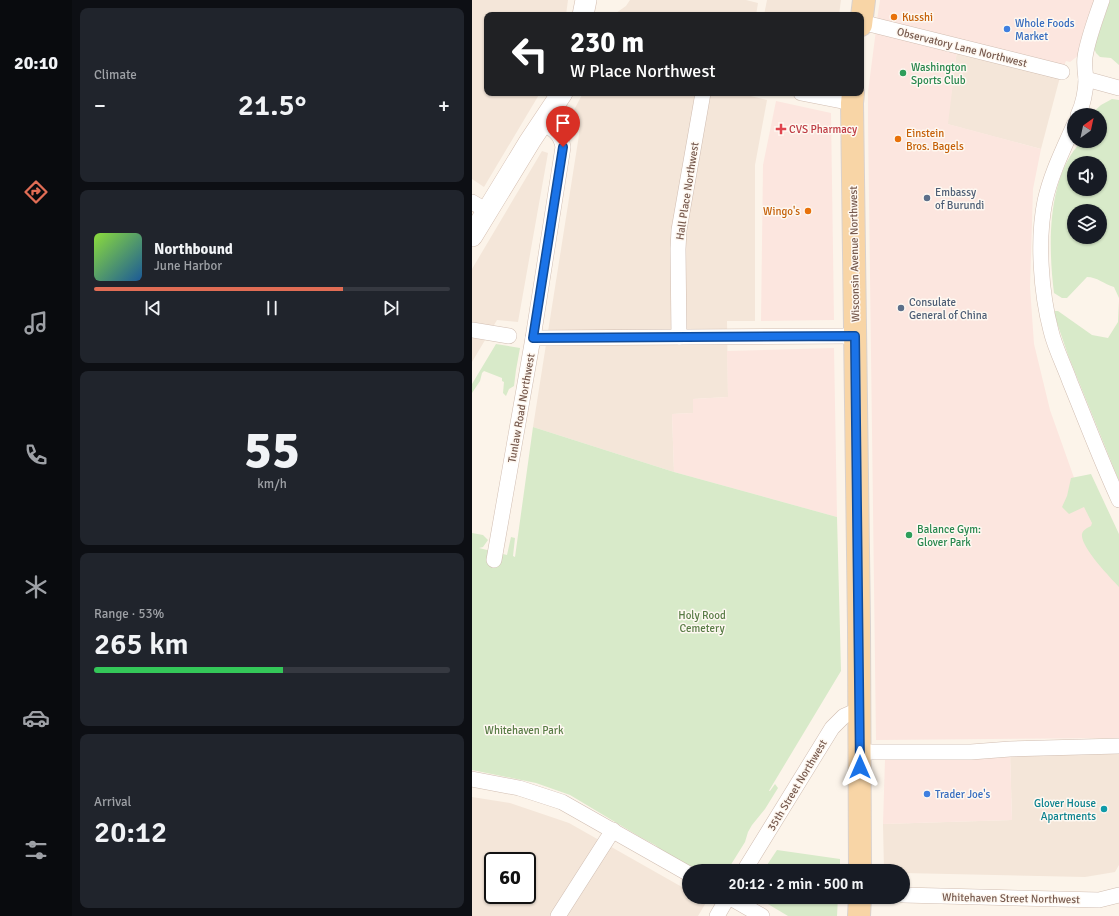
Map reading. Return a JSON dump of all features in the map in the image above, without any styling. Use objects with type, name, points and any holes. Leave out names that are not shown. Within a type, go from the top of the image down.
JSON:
[{"type":"main road","points":[[862,12],[864,0]]},
{"type":"main road","name":"Wisconsin Avenue Northwest","points":[[853,98],[860,709],[860,864]]},
{"type":"main road","points":[[859,916],[860,904]]},
{"type":"street","points":[[584,12],[586,0]]},
{"type":"street","points":[[1081,108],[1086,79],[1084,70],[1085,56],[1102,0]]},
{"type":"street","name":"Observatory Lane Northwest","points":[[864,24],[1062,72]]},
{"type":"street","points":[[1086,79],[1119,88]]},
{"type":"street","points":[[472,236],[480,207],[560,96]]},
{"type":"street","name":"Hall Place Northwest","points":[[679,337],[679,230],[702,96]]},
{"type":"street","points":[[832,96],[853,98]]},
{"type":"street","name":"Tunlaw Road Northwest","points":[[494,560],[533,338],[563,147],[562,140],[555,130],[542,122]]},
{"type":"street","points":[[1067,141],[1055,168],[1045,202],[1042,231],[1044,296],[1051,332],[1086,422],[1119,500]]},
{"type":"street","points":[[472,330],[509,336]]},
{"type":"street","points":[[533,338],[855,336]]},
{"type":"street","name":"35th Street Northwest","points":[[748,864],[832,728],[844,716],[860,709]]},
{"type":"street","points":[[860,752],[971,752],[1010,749],[1119,746]]},
{"type":"street","points":[[472,778],[548,796],[572,806],[682,870]]},
{"type":"street","points":[[558,916],[613,830]]},
{"type":"street","name":"Whitehaven Street Northwest","points":[[910,895],[1099,900],[1119,895]]},
{"type":"street","points":[[717,916],[725,904]]},
{"type":"street","points":[[741,904],[762,916]]},
{"type":"shaded area","points":[[472,0],[568,0],[566,12],[484,12],[484,96],[538,96],[484,187],[472,179]]},
{"type":"shaded area","points":[[630,0],[746,0],[758,3],[756,12],[617,12],[626,6]]},
{"type":"shaded area","points":[[767,0],[841,0],[839,12],[765,12]]},
{"type":"shaded area","points":[[880,0],[1096,0],[1079,55],[1070,62],[1066,61],[1063,68],[877,20]]},
{"type":"shaded area","points":[[876,30],[957,50],[948,124],[1041,149],[1033,189],[1030,287],[1034,344],[1050,410],[1078,489],[1119,566],[1119,738],[876,740],[868,92]]},
{"type":"shaded area","points":[[957,50],[1060,77],[1041,149],[947,124]]},
{"type":"shaded area","points":[[581,96],[750,96],[767,100],[755,165],[755,321],[727,321],[728,397],[693,399],[693,413],[672,414],[674,472],[533,427],[579,135],[580,118],[574,110]]},
{"type":"shaded area","points":[[776,101],[831,113],[834,320],[761,321],[763,165]]},
{"type":"shaded area","points":[[542,151],[548,153],[518,322],[497,320],[472,362],[472,269]]},
{"type":"shaded area","points":[[834,348],[837,517],[674,472],[672,414],[693,413],[693,399],[728,397],[727,351]]},
{"type":"shaded area","name":"Glover House Apartments","points":[[1119,751],[1119,865],[1115,872],[1085,877],[910,873],[910,864],[884,864],[883,824],[1012,820],[1010,752]]},
{"type":"shaded area","points":[[1010,752],[1012,820],[883,824],[885,759]]},
{"type":"shaded area","points":[[472,797],[510,803],[569,823],[682,887],[682,904],[705,904],[698,916],[472,916]]},
{"type":"green space","points":[[1110,0],[1119,0],[1119,65],[1111,58],[1100,57],[1094,48]]},
{"type":"green space","points":[[1112,99],[1119,100],[1119,298],[1114,287],[1094,278],[1087,277],[1067,298],[1062,298],[1054,293],[1052,274],[1051,233],[1056,192],[1062,173],[1067,164],[1067,196],[1107,196],[1107,156],[1071,156],[1077,148],[1107,148],[1107,108],[1098,108]]},
{"type":"green space","points":[[1119,301],[1119,481],[1068,355],[1054,314],[1055,311],[1058,311],[1092,335],[1108,338],[1118,322]]},
{"type":"green space","points":[[496,344],[520,348],[514,386],[509,389],[506,396],[503,393],[504,382],[502,381],[502,378],[484,371],[480,381],[472,393],[472,384]]},
{"type":"green space","name":"Holy Rood Cemetery","points":[[533,427],[674,472],[837,517],[841,671],[770,789],[769,791],[775,784],[778,788],[765,809],[752,825],[745,842],[731,864],[687,864],[668,855],[655,845],[570,795],[536,783],[472,770],[472,533],[483,535],[488,540],[483,547],[479,548],[507,555],[511,537],[515,538],[513,556],[515,557]]},
{"type":"green space","points":[[1091,474],[1119,534],[1119,587],[1097,562],[1083,540],[1082,534],[1085,529],[1091,526],[1092,523],[1084,507],[1069,514],[1062,507],[1067,496],[1071,478]]},
{"type":"green space","points":[[777,850],[840,859],[840,864],[768,864]]},
{"type":"green space","points":[[768,904],[838,904],[837,916],[788,916]]},
{"type":"place","name":"Kusshi","points":[[894,17]]},
{"type":"place","name":"Whole Foods Market","points":[[1007,29]]},
{"type":"place","name":"Washington Sports Club","points":[[903,73]]},
{"type":"place","name":"CVS Pharmacy","points":[[781,129]]},
{"type":"place","name":"Einstein Bros. Bagels","points":[[898,139]]},
{"type":"place","name":"Embassy of Burundi","points":[[927,198]]},
{"type":"place","name":"Wingo's","points":[[808,211]]},
{"type":"place","name":"Consulate General of China","points":[[901,308]]},
{"type":"place","name":"Balance Gym: Glover Park","points":[[909,535]]},
{"type":"place","name":"Trader Joe's","points":[[927,794]]},
{"type":"place","name":"Glover House Apartments","points":[[1104,809]]},
{"type":"route","points":[[563,147],[533,338],[855,336],[860,767]]},
{"type":"park label","name":"Whitehaven Park","points":[[524,730]]}]
